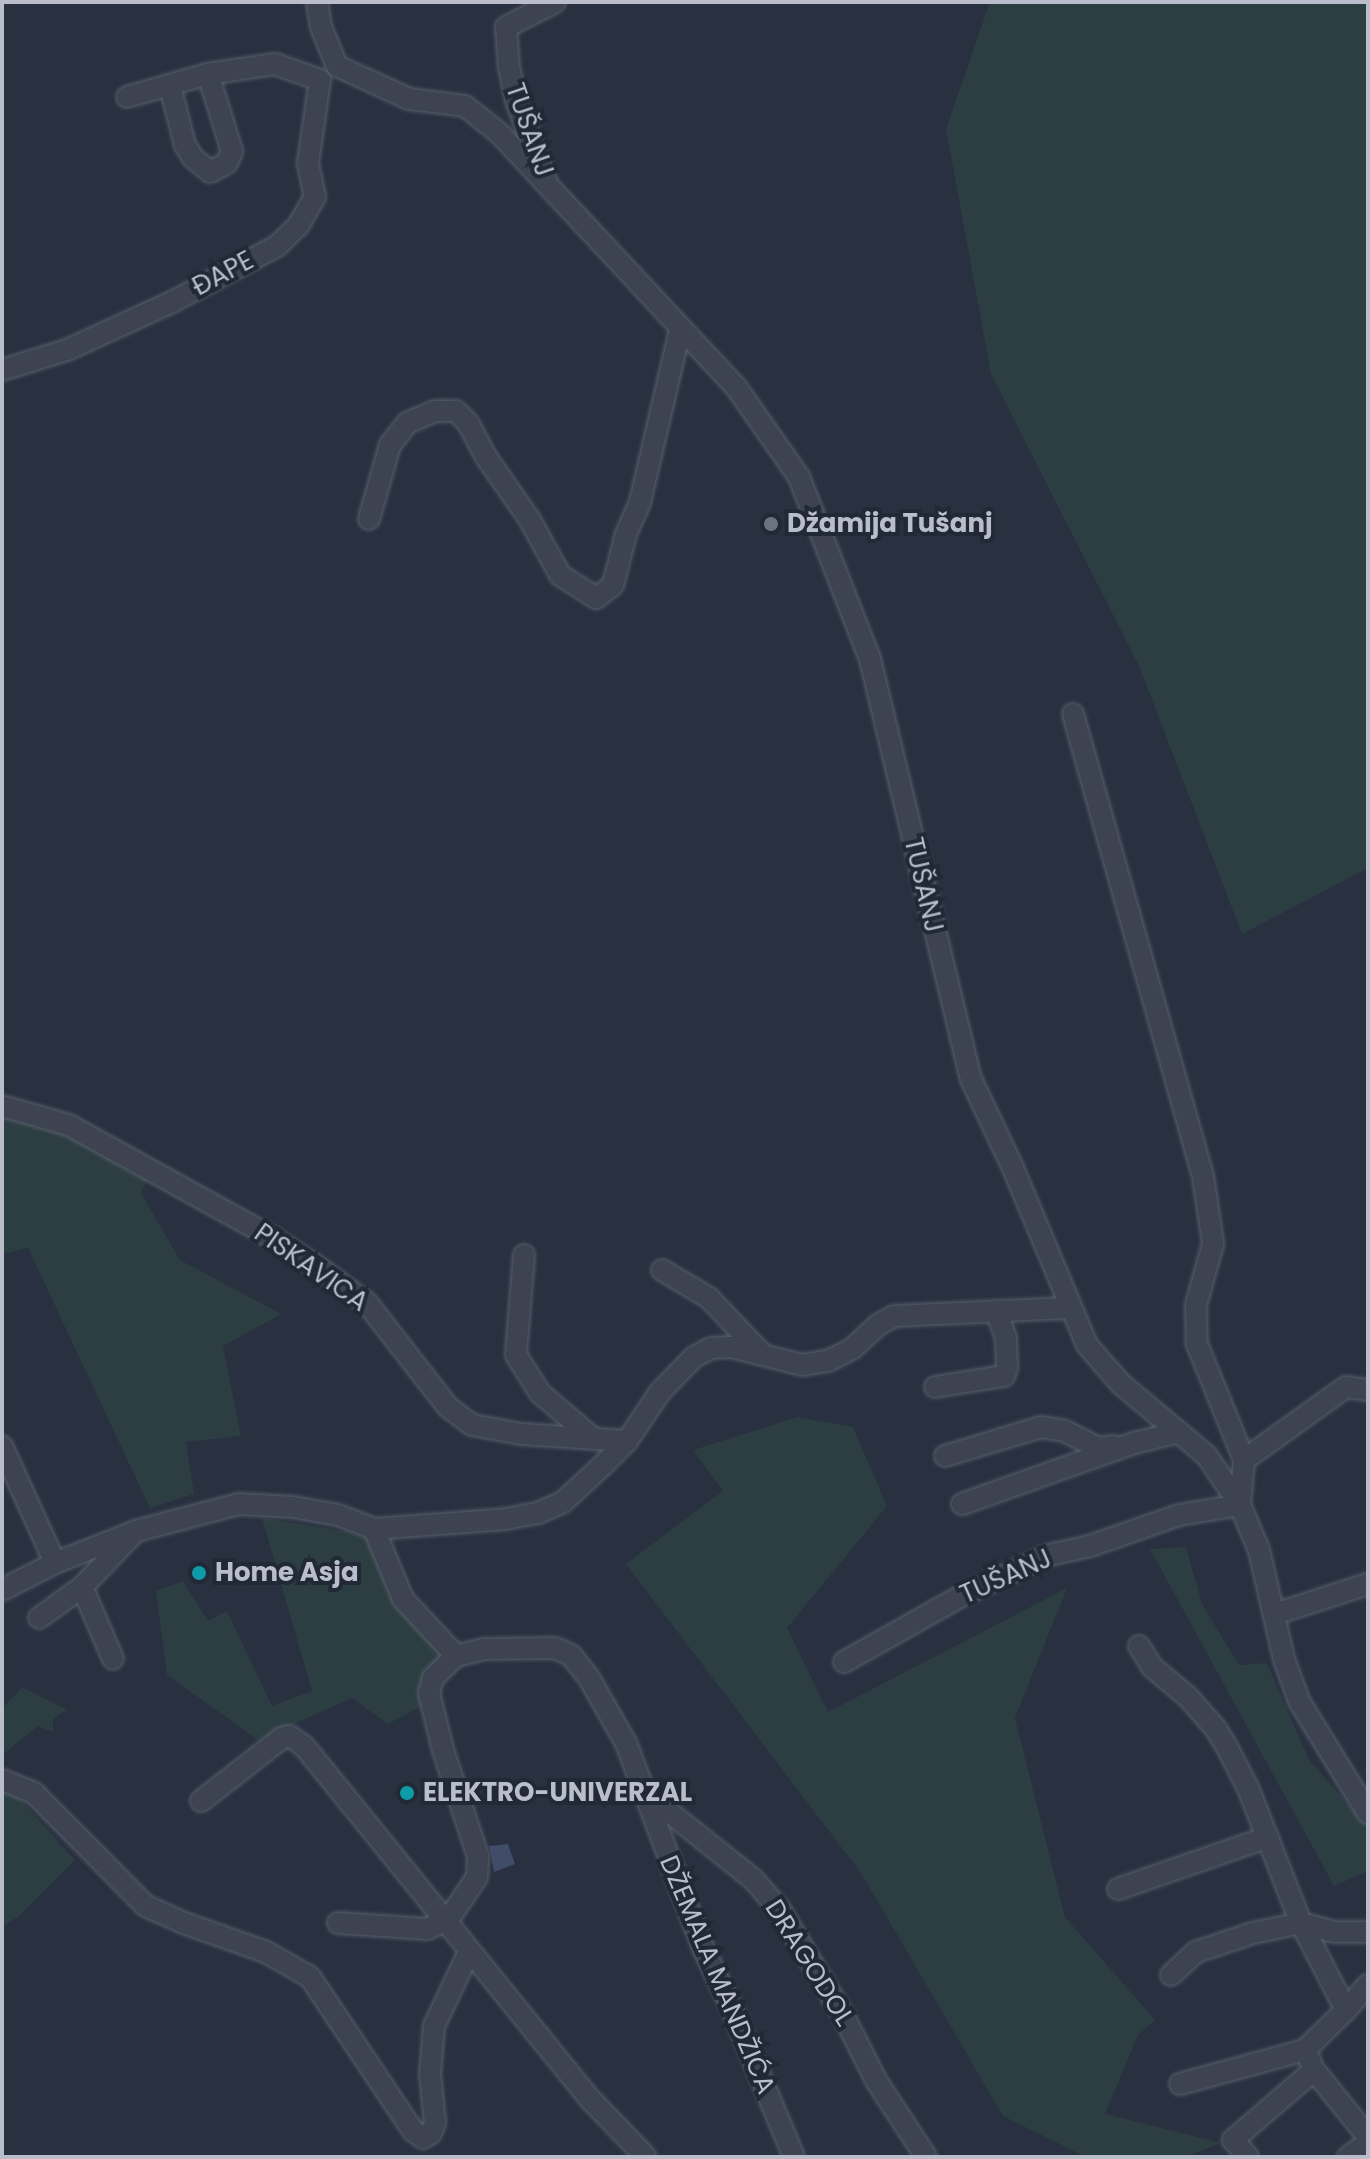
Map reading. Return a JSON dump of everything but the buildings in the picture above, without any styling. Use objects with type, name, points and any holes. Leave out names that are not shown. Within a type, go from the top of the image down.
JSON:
[{"type":"street","points":[[127,97],[208,74],[275,64],[320,80],[337,66],[321,27],[317,2]]},
{"type":"street","points":[[506,27],[524,2]]},
{"type":"street","points":[[506,27],[555,2]]},
{"type":"street","name":"TUŠANJ","points":[[506,27],[509,68],[516,100],[550,191]]},
{"type":"street","name":"TUŠANJ","points":[[337,66],[409,99],[465,106],[499,133],[736,387],[799,477],[819,521],[870,659],[971,1079],[1087,1345],[1121,1384],[1207,1456],[1240,1505],[1259,1550],[1284,1659],[1299,1701],[1368,1813]]},
{"type":"street","points":[[170,86],[185,145],[193,158],[210,172],[227,163],[232,151],[208,74]]},
{"type":"street","name":"ĐAPE","points":[[2,370],[67,350],[174,301],[277,246],[298,226],[315,197],[308,163],[320,80]]},
{"type":"street","points":[[369,519],[390,445],[407,423],[435,411],[456,411],[468,423],[486,457],[530,520],[560,575],[596,598],[613,585],[626,534],[640,502],[680,330]]},
{"type":"street","points":[[1073,714],[1203,1176],[1213,1244],[1196,1305],[1197,1344],[1244,1460],[1240,1505]]},
{"type":"street","name":"PISKAVICA","points":[[2,1106],[69,1125],[273,1238],[322,1270],[367,1303],[448,1407],[472,1425],[521,1434],[627,1441]]},
{"type":"street","points":[[524,1255],[516,1355],[540,1393],[594,1439]]},
{"type":"street","points":[[662,1270],[709,1298],[762,1354]]},
{"type":"street","points":[[2,1590],[55,1563],[136,1531],[239,1504],[323,1512],[374,1529],[506,1519],[538,1513],[563,1502],[627,1441],[660,1392],[694,1357],[711,1348],[762,1354],[802,1365],[828,1361],[853,1348],[878,1325],[894,1316],[1069,1308]]},
{"type":"street","points":[[935,1387],[1004,1376],[1007,1368],[1006,1338],[996,1311]]},
{"type":"street","points":[[1244,1460],[1368,1370]]},
{"type":"street","points":[[1346,1387],[1368,1390]]},
{"type":"street","points":[[945,1456],[1041,1427],[1065,1431],[1098,1448],[1134,1443]]},
{"type":"street","points":[[962,1504],[1134,1443],[1179,1432]]},
{"type":"street","points":[[2,1446],[55,1563]]},
{"type":"street","name":"TUŠANJ","points":[[844,1662],[1016,1569],[1049,1555],[1090,1546],[1179,1515],[1240,1505]]},
{"type":"street","points":[[374,1529],[403,1599],[456,1656]]},
{"type":"street","points":[[39,1618],[82,1587],[136,1531]]},
{"type":"street","points":[[1275,1614],[1368,1584]]},
{"type":"street","points":[[82,1587],[113,1659]]},
{"type":"street","points":[[1139,1646],[1152,1667],[1188,1697],[1216,1729],[1248,1788],[1301,1923],[1346,2010]]},
{"type":"street","points":[[338,1923],[427,1929],[448,1920],[477,1877],[480,1866],[468,1818],[443,1750],[429,1693],[433,1678],[456,1656],[484,1649],[525,1648],[555,1648],[571,1655],[626,1743],[644,1792]]},
{"type":"street","points":[[201,1801],[282,1738],[290,1736],[304,1746],[448,1920],[469,1952],[588,2097],[646,2157]]},
{"type":"street","points":[[2,1780],[34,1793],[146,1906],[266,1952],[310,1977],[413,2131],[423,2138],[431,2133],[435,2123],[430,2074],[434,2026],[469,1952]]},
{"type":"street","name":"DŽEMALA MANDŽIĆA","points":[[644,1792],[703,1948],[794,2157]]},
{"type":"street","name":"DRAGODOL","points":[[644,1792],[753,1879],[780,1910],[842,2013],[877,2082],[926,2157]]},
{"type":"street","points":[[1118,1889],[1268,1837]]},
{"type":"street","points":[[1171,1975],[1196,1952],[1253,1933],[1301,1923],[1334,1932],[1368,1932]]},
{"type":"street","points":[[1180,2084],[1305,2050],[1368,1985]]},
{"type":"street","points":[[1305,2050],[1314,2070],[1368,2140],[1348,2157]]},
{"type":"street","points":[[1248,2157],[1233,2140],[1314,2070]]},
{"type":"shaded area","points":[[990,2],[1368,2],[1368,868],[1242,934],[1139,666],[991,374],[946,129]]},
{"type":"shaded area","points":[[2,1094],[154,1164],[141,1193],[180,1260],[281,1314],[223,1346],[241,1436],[186,1442],[194,1494],[150,1508],[28,1248],[2,1254]]},
{"type":"shaded area","points":[[798,1417],[853,1427],[887,1506],[787,1628],[828,1712],[1067,1588],[1015,1718],[1065,1917],[1155,2020],[1138,2035],[1105,2114],[1221,2143],[1185,2157],[1086,2157],[1003,2116],[861,1873],[626,1564],[723,1491],[693,1450]]},
{"type":"shaded area","points":[[262,1518],[377,1536],[403,1599],[450,1644],[425,1704],[388,1724],[352,1698],[258,1740],[167,1675],[156,1591],[183,1581],[208,1621],[227,1611],[272,1706],[312,1691]]},
{"type":"shaded area","points":[[1186,1547],[1202,1604],[1239,1665],[1267,1663],[1309,1760],[1368,1826],[1368,1871],[1334,1886],[1150,1549]]},
{"type":"shaded area","points":[[22,1687],[67,1710],[53,1719],[53,1732],[38,1726],[2,1755],[2,1709]]},
{"type":"shaded area","points":[[2,1779],[75,1860],[19,1916],[2,1927]]},
{"type":"water","points":[[508,1844],[515,1864],[494,1872],[489,1846]]},
{"type":"place","name":"Džamija Tušanj","points":[[771,524]]},
{"type":"place","name":"Home Asja","points":[[199,1573]]},
{"type":"place","name":"ELEKTRO-UNIVERZAL","points":[[407,1793]]}]
